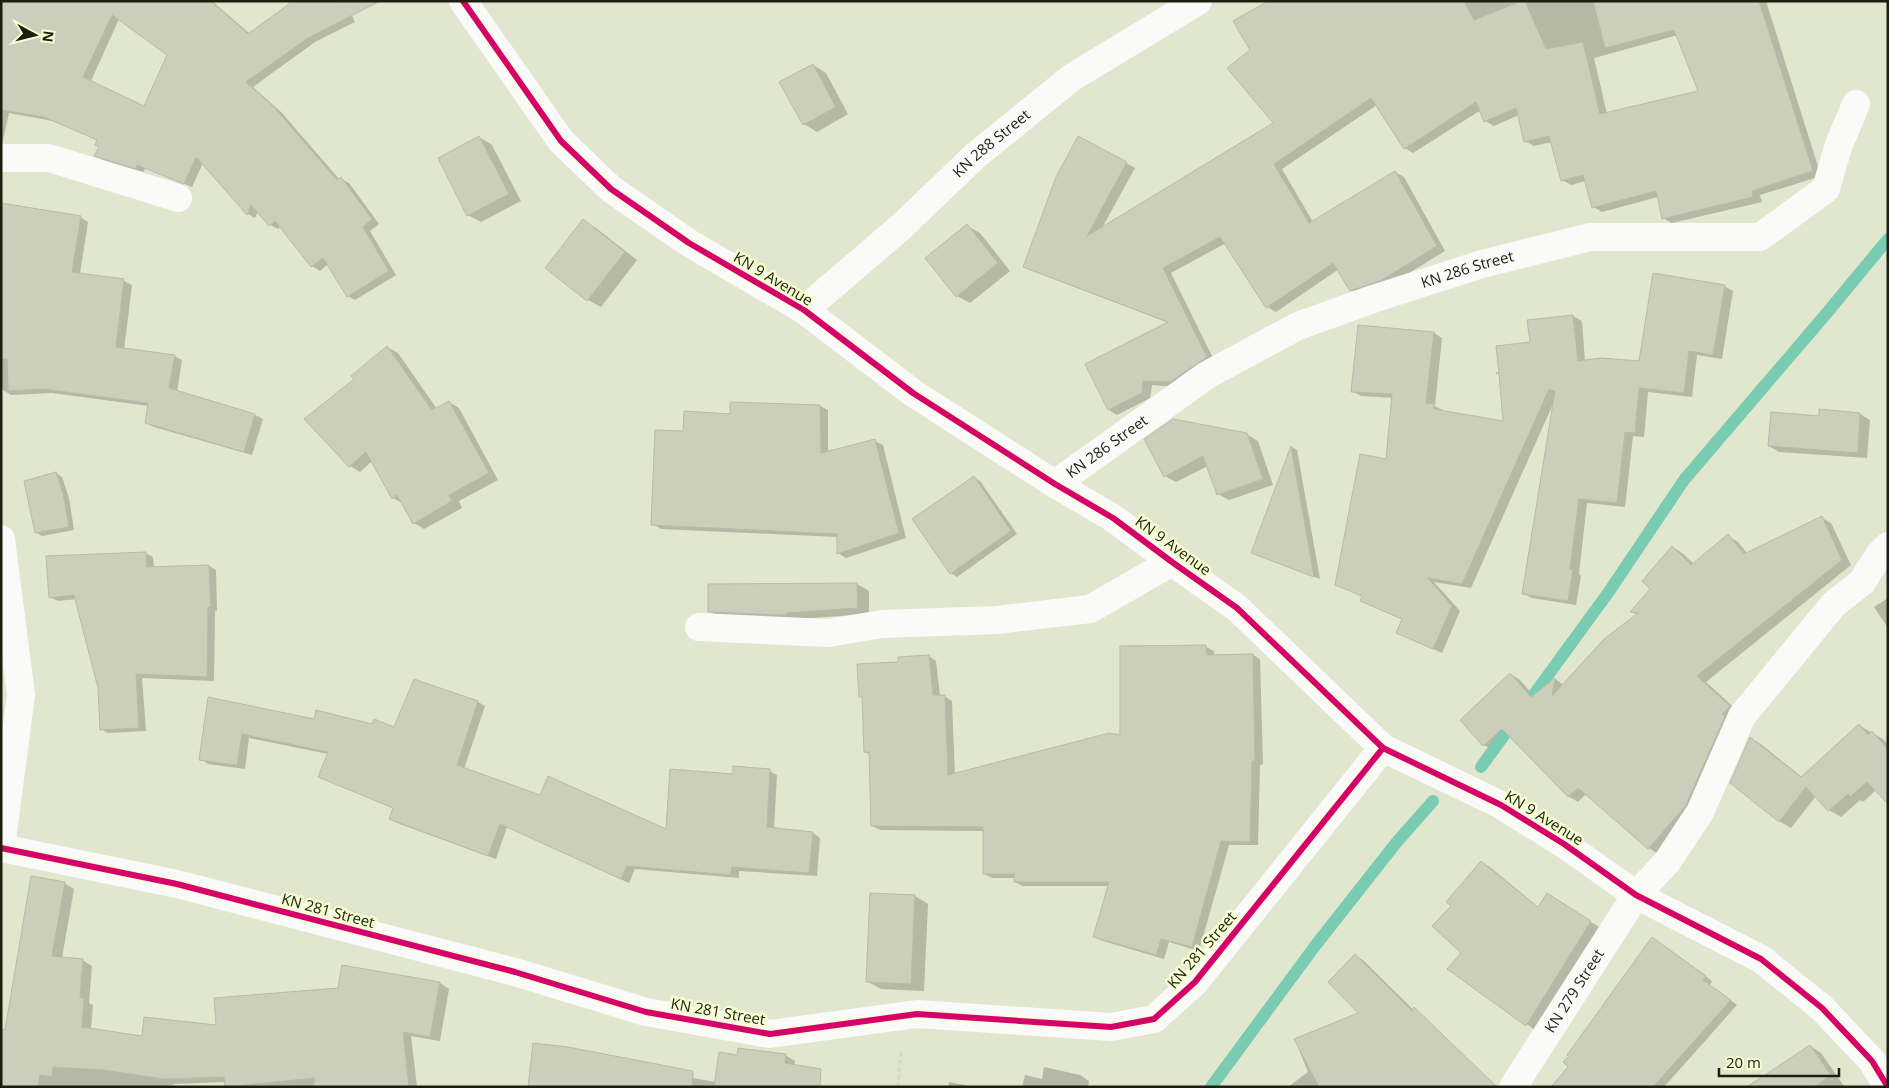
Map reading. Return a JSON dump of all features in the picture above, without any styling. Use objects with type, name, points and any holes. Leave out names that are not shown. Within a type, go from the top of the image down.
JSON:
[{"type":"street","name":"KN 9 Avenue","points":[[463,1],[561,141],[611,189],[689,244],[804,310],[913,393],[1055,484],[1114,518],[1237,608],[1383,748],[1501,805],[1564,844],[1636,894],[1761,958],[1822,1008],[1872,1061],[1888,1087]]},
{"type":"street","name":"KN 288 Street","points":[[804,310],[902,226],[975,156],[1071,78],[1198,1]]},
{"type":"street","name":"KN 286 Street","points":[[1055,484],[1207,375],[1298,326],[1372,299],[1482,264],[1590,237],[1760,237],[1826,189],[1838,147],[1856,104]]},
{"type":"street","points":[[1,158],[49,158],[178,198]]},
{"type":"street","points":[[1,539],[21,695],[1,848]]},
{"type":"street","name":"KN 279 Street","points":[[1513,1087],[1636,894],[1667,862],[1700,812],[1742,716],[1834,604],[1862,582],[1879,555],[1888,546]]},
{"type":"street","points":[[699,627],[828,633],[882,624],[997,620],[1090,609],[1172,562]]},
{"type":"street","name":"KN 281 Street","points":[[1,848],[177,884],[515,972],[646,1012],[770,1034],[917,1014],[1111,1027],[1154,1019],[1195,982],[1383,748]]},
{"type":"building","points":[[1,1],[211,1],[248,34],[293,1],[378,2],[308,38],[246,82],[273,106],[337,180],[341,177],[372,219],[363,227],[389,271],[347,297],[323,258],[311,267],[275,221],[269,226],[251,205],[247,215],[196,157],[184,184],[137,165],[136,169],[94,156],[99,147],[95,145],[97,140],[44,117],[1,110]],"holes":[[[112,15],[167,55],[144,106],[83,77]]]},
{"type":"building","points":[[1268,1],[1464,1],[1474,20],[1525,1],[1546,49],[1583,42],[1600,114],[1698,91],[1674,30],[1605,48],[1593,1],[1759,1],[1813,171],[1752,191],[1753,197],[1662,219],[1656,191],[1592,208],[1583,175],[1561,181],[1549,136],[1524,142],[1516,108],[1484,122],[1476,102],[1404,149],[1371,98],[1274,164],[1309,223],[1395,171],[1437,246],[1382,280],[1350,291],[1333,263],[1266,308],[1220,237],[1163,268],[1207,357],[1170,382],[1143,381],[1142,393],[1108,410],[1085,364],[1168,322],[1023,267],[1056,177],[1078,136],[1127,162],[1087,236],[1273,123],[1227,68],[1250,50],[1233,21]]},
{"type":"building","points":[[813,64],[836,107],[803,125],[779,82]]},
{"type":"building","points":[[479,136],[509,194],[467,216],[438,158]]},
{"type":"building","points":[[1,203],[81,216],[72,272],[124,279],[116,347],[175,355],[169,388],[255,414],[244,452],[145,423],[148,403],[43,389],[8,391],[7,359],[1,359]]},
{"type":"building","points":[[583,219],[625,252],[587,301],[545,268]]},
{"type":"building","points":[[967,224],[998,263],[956,297],[925,258]]},
{"type":"building","points":[[1653,273],[1725,285],[1713,355],[1689,351],[1684,393],[1639,388],[1635,433],[1625,432],[1617,503],[1579,499],[1570,569],[1573,569],[1568,601],[1522,594],[1555,391],[1549,389],[1462,584],[1428,578],[1452,606],[1433,649],[1396,633],[1402,619],[1360,601],[1362,596],[1335,585],[1360,454],[1386,459],[1392,394],[1351,392],[1358,325],[1434,332],[1426,403],[1434,404],[1434,409],[1503,421],[1499,374],[1496,373],[1499,373],[1496,346],[1530,342],[1527,320],[1573,315],[1578,361],[1601,358],[1639,361]]},
{"type":"building","points":[[387,346],[432,410],[449,401],[489,473],[449,495],[452,501],[413,524],[397,495],[392,499],[366,452],[349,467],[304,419],[354,379],[351,376]]},
{"type":"building","points":[[730,402],[820,405],[821,453],[875,439],[899,533],[837,554],[837,534],[651,525],[655,430],[683,431],[684,411],[730,414]]},
{"type":"building","points":[[1819,409],[1860,413],[1858,453],[1768,446],[1771,412],[1819,416]]},
{"type":"building","points":[[1173,419],[1247,433],[1263,479],[1217,495],[1203,456],[1164,477],[1144,439]]},
{"type":"building","points":[[1291,446],[1314,577],[1251,553]]},
{"type":"building","points":[[56,472],[63,493],[69,527],[35,533],[24,481]]},
{"type":"building","points":[[974,476],[1011,531],[950,574],[912,519]]},
{"type":"building","points":[[1822,516],[1842,560],[1697,676],[1730,706],[1722,714],[1725,716],[1686,805],[1648,849],[1578,788],[1568,797],[1502,729],[1483,746],[1460,720],[1510,673],[1531,697],[1555,678],[1552,696],[1604,639],[1638,613],[1630,612],[1650,589],[1642,581],[1672,546],[1691,565],[1728,534],[1744,554]]},
{"type":"building","points":[[146,552],[147,567],[209,565],[211,607],[208,608],[207,677],[136,674],[139,728],[100,730],[98,688],[74,595],[49,598],[46,556]]},
{"type":"building","points":[[857,583],[858,608],[786,613],[786,615],[708,612],[708,584]]},
{"type":"building","points":[[1206,645],[1207,655],[1253,654],[1255,761],[1252,761],[1250,842],[1221,841],[1192,947],[1161,939],[1156,955],[1093,937],[1109,882],[1014,882],[1014,874],[983,874],[983,827],[871,826],[869,752],[864,752],[862,697],[859,697],[857,664],[898,662],[898,657],[929,655],[933,695],[945,695],[948,775],[1109,733],[1120,735],[1120,646]]},
{"type":"building","points":[[414,679],[478,701],[457,765],[540,795],[548,776],[666,829],[670,769],[733,774],[733,766],[770,769],[767,827],[813,832],[809,873],[732,867],[731,875],[627,866],[621,879],[500,824],[488,856],[389,819],[393,808],[318,777],[328,752],[242,734],[237,765],[199,760],[208,697],[314,719],[316,710],[372,724],[374,719],[394,727]]},
{"type":"building","points":[[1859,724],[1868,735],[1872,731],[1888,749],[1888,804],[1867,782],[1850,797],[1848,794],[1828,811],[1806,787],[1779,822],[1730,783],[1750,737],[1801,777]]},
{"type":"building","points":[[1481,861],[1538,907],[1547,893],[1591,921],[1526,1026],[1447,969],[1461,953],[1432,926],[1451,906],[1446,902]]},
{"type":"building","points":[[31,876],[65,882],[52,956],[83,959],[80,998],[84,998],[82,1027],[142,1036],[144,1017],[216,1025],[214,998],[338,988],[342,965],[440,982],[430,1037],[403,1032],[409,1087],[313,1087],[315,1078],[225,1087],[224,1077],[163,1079],[104,1070],[53,1067],[52,1077],[40,1075],[38,1087],[1,1087],[1,1029],[5,1030]]},
{"type":"building","points":[[870,893],[915,895],[911,984],[866,982]]},
{"type":"building","points":[[1652,937],[1706,976],[1703,980],[1731,1000],[1653,1087],[1551,1087],[1568,1067],[1563,1062],[1569,1056],[1567,1055]]},
{"type":"building","points":[[1355,954],[1412,1011],[1414,1007],[1497,1087],[1319,1087],[1294,1039],[1358,1013],[1328,982]]},
{"type":"building","points":[[533,1043],[568,1047],[693,1071],[692,1087],[528,1087]]},
{"type":"building","points":[[1810,1045],[1831,1075],[1814,1087],[1747,1087]]},
{"type":"building","points":[[738,1048],[786,1054],[785,1063],[821,1069],[820,1087],[714,1087],[719,1052],[737,1055]]},
{"type":"waterway","points":[[1481,767],[1608,593],[1684,480],[1888,239]]},
{"type":"waterway","points":[[1211,1087],[1315,946],[1396,843],[1433,801]]},
{"type":"cycle path","points":[[463,1],[561,141],[611,189],[689,243],[804,310],[913,393],[1055,484],[1113,518],[1237,608],[1383,748],[1501,805],[1564,844],[1636,895],[1761,959],[1822,1008],[1872,1061],[1888,1087]]},
{"type":"cycle path","points":[[1,848],[177,884],[515,972],[646,1012],[770,1034],[917,1014],[1111,1027],[1154,1019],[1195,982],[1383,748]]}]
